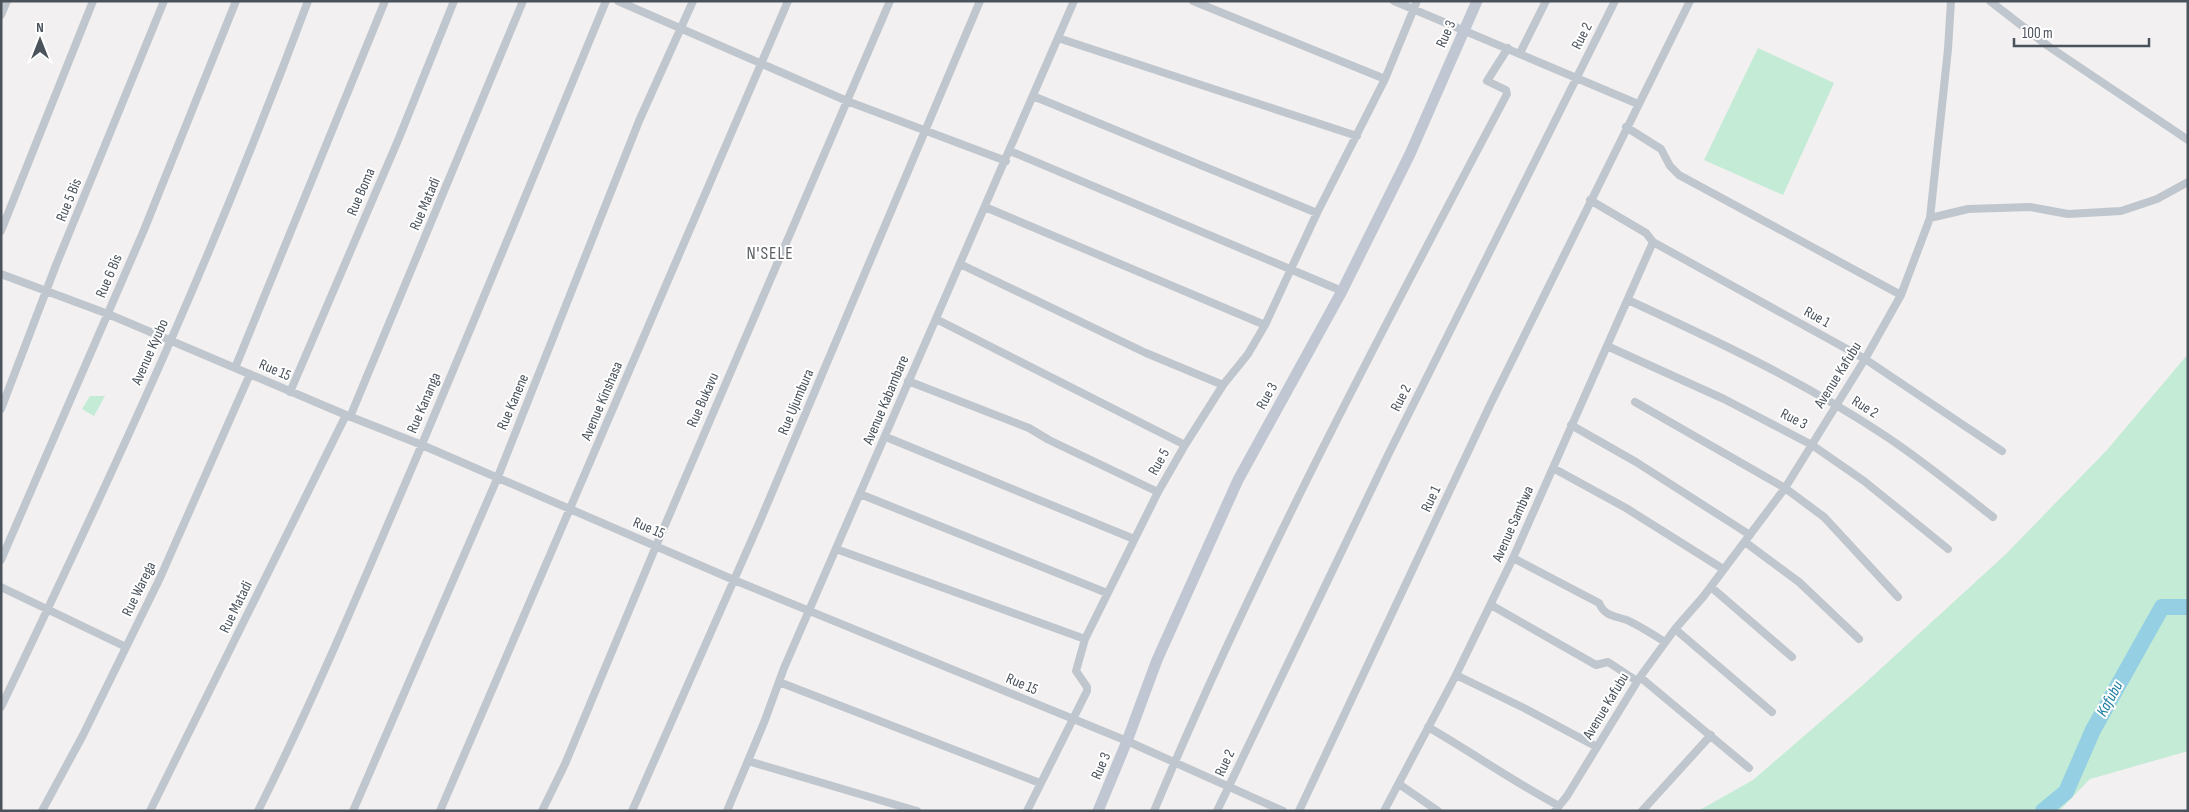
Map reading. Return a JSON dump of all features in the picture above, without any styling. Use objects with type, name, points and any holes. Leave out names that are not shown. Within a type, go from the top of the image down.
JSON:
[{"type":"street","points":[[1,15],[7,1]]},
{"type":"street","points":[[1,231],[93,1]]},
{"type":"street","name":"Rue 5 Bis","points":[[1,409],[164,1]]},
{"type":"street","name":"Rue 6 Bis","points":[[1,560],[144,230],[236,1]]},
{"type":"street","name":"Avenue Kyubo","points":[[1,707],[170,341],[263,119],[308,1]]},
{"type":"street","points":[[235,368],[385,1]]},
{"type":"street","name":"Rue Boma","points":[[290,392],[384,174],[454,1]]},
{"type":"street","name":"Rue Matadi","points":[[150,811],[348,416],[523,1]]},
{"type":"street","name":"Rue Kananga","points":[[258,811],[300,726],[422,445],[606,1]]},
{"type":"street","points":[[618,1],[847,101],[1006,161]]},
{"type":"street","name":"Rue Kanene","points":[[353,811],[497,479],[639,121],[692,1]]},
{"type":"street","name":"Avenue Kinshasa","points":[[440,811],[788,1]]},
{"type":"street","name":"Rue Bukavu","points":[[542,811],[565,764],[656,546],[890,1]]},
{"type":"street","name":"Rue Ujumbura","points":[[632,811],[734,580],[980,1]]},
{"type":"street","name":"Avenue Kabambare","points":[[726,811],[779,682],[886,437],[908,381],[1006,161],[1074,1]]},
{"type":"street","points":[[1193,1],[1385,79]]},
{"type":"street","points":[[1394,1],[1520,52],[1638,104]]},
{"type":"street","name":"Rue 5","points":[[1027,811],[1087,691],[1087,687],[1076,671],[1085,639],[1107,593],[1158,492],[1185,445],[1223,385],[1248,354],[1265,325],[1317,213],[1385,79],[1417,1]]},
{"type":"street","name":"Rue 3","points":[[1098,811],[1127,742],[1157,660],[1238,480],[1342,291],[1410,154],[1477,1]]},
{"type":"street","points":[[1520,52],[1546,1]]},
{"type":"street","name":"Rue 2","points":[[1217,811],[1380,472],[1616,1]]},
{"type":"street","name":"Rue 1","points":[[1298,811],[1590,200],[1690,1]]},
{"type":"street","name":"Avenue Kafubu","points":[[1557,808],[1639,679],[1665,642],[1711,587],[1785,488],[1835,405],[1865,360],[1901,295],[1930,218],[1948,49],[1951,1]]},
{"type":"street","points":[[1990,1],[2048,46],[2188,140]]},
{"type":"street","points":[[1058,38],[1357,136]]},
{"type":"street","points":[[1154,811],[1174,762],[1244,609],[1361,370],[1507,94],[1506,90],[1487,81],[1508,48]]},
{"type":"street","points":[[1033,96],[1317,213]]},
{"type":"street","points":[[1626,127],[1660,150],[1670,166],[1679,175],[1901,295]]},
{"type":"street","points":[[1010,151],[1342,291]]},
{"type":"street","points":[[1930,218],[1968,209],[2030,207],[2068,214],[2122,211],[2157,199],[2188,182]]},
{"type":"street","name":"Rue 1","points":[[1590,200],[1646,233],[1653,242],[1865,360],[2002,451]]},
{"type":"street","points":[[985,207],[1265,325]]},
{"type":"street","name":"Avenue Sambwa","points":[[1385,810],[1491,605],[1653,242]]},
{"type":"street","points":[[960,264],[1146,353],[1223,385]]},
{"type":"street","name":"Rue 15","points":[[1,274],[108,314],[290,392],[422,445],[734,580],[1127,742],[1284,811]]},
{"type":"street","name":"Rue 2","points":[[1628,300],[1793,381],[1835,405],[1910,453],[1993,518]]},
{"type":"street","points":[[936,319],[1185,445]]},
{"type":"street","name":"Rue 3","points":[[1607,346],[1724,399],[1812,445],[1864,481],[1948,549]]},
{"type":"street","name":"Rue Warega","points":[[42,811],[83,736],[160,578],[250,374]]},
{"type":"street","points":[[908,381],[1029,428],[1049,440],[1158,492]]},
{"type":"street","points":[[1635,402],[1785,488],[1824,517],[1898,596]]},
{"type":"street","points":[[1571,425],[1636,462],[1747,538],[1799,582],[1859,639]]},
{"type":"street","points":[[886,437],[1134,539]]},
{"type":"street","points":[[1553,468],[1626,508],[1723,569]]},
{"type":"street","points":[[860,494],[1107,593]]},
{"type":"street","points":[[836,549],[1085,639]]},
{"type":"street","points":[[1513,558],[1599,603],[1605,613],[1615,618],[1628,620],[1665,642]]},
{"type":"street","points":[[1,587],[126,647]]},
{"type":"street","points":[[1711,587],[1792,658]]},
{"type":"street","points":[[1491,605],[1596,665],[1608,662],[1639,679],[1711,735],[1749,768]]},
{"type":"street","points":[[1676,628],[1772,712]]},
{"type":"street","points":[[1456,675],[1524,708],[1597,747]]},
{"type":"street","points":[[779,682],[1040,783]]},
{"type":"street","points":[[1428,727],[1479,756],[1557,808]]},
{"type":"street","points":[[1642,811],[1711,735]]},
{"type":"street","points":[[748,761],[917,811]]},
{"type":"street","points":[[1399,784],[1438,811]]},
{"type":"green space","points":[[1758,48],[1834,83],[1783,195],[1704,160]]},
{"type":"green space","points":[[2188,354],[2188,751],[2090,779],[2059,811],[1698,811],[1753,780],[1863,685],[2006,554],[2107,450]]},
{"type":"green space","points":[[90,396],[105,396],[94,416],[82,409]]},
{"type":"waterway","name":"Kafubu","points":[[2043,811],[2066,792],[2093,730],[2162,607],[2188,607]]},
{"type":"district","name":"N'SELE","points":[[770,253]]}]
